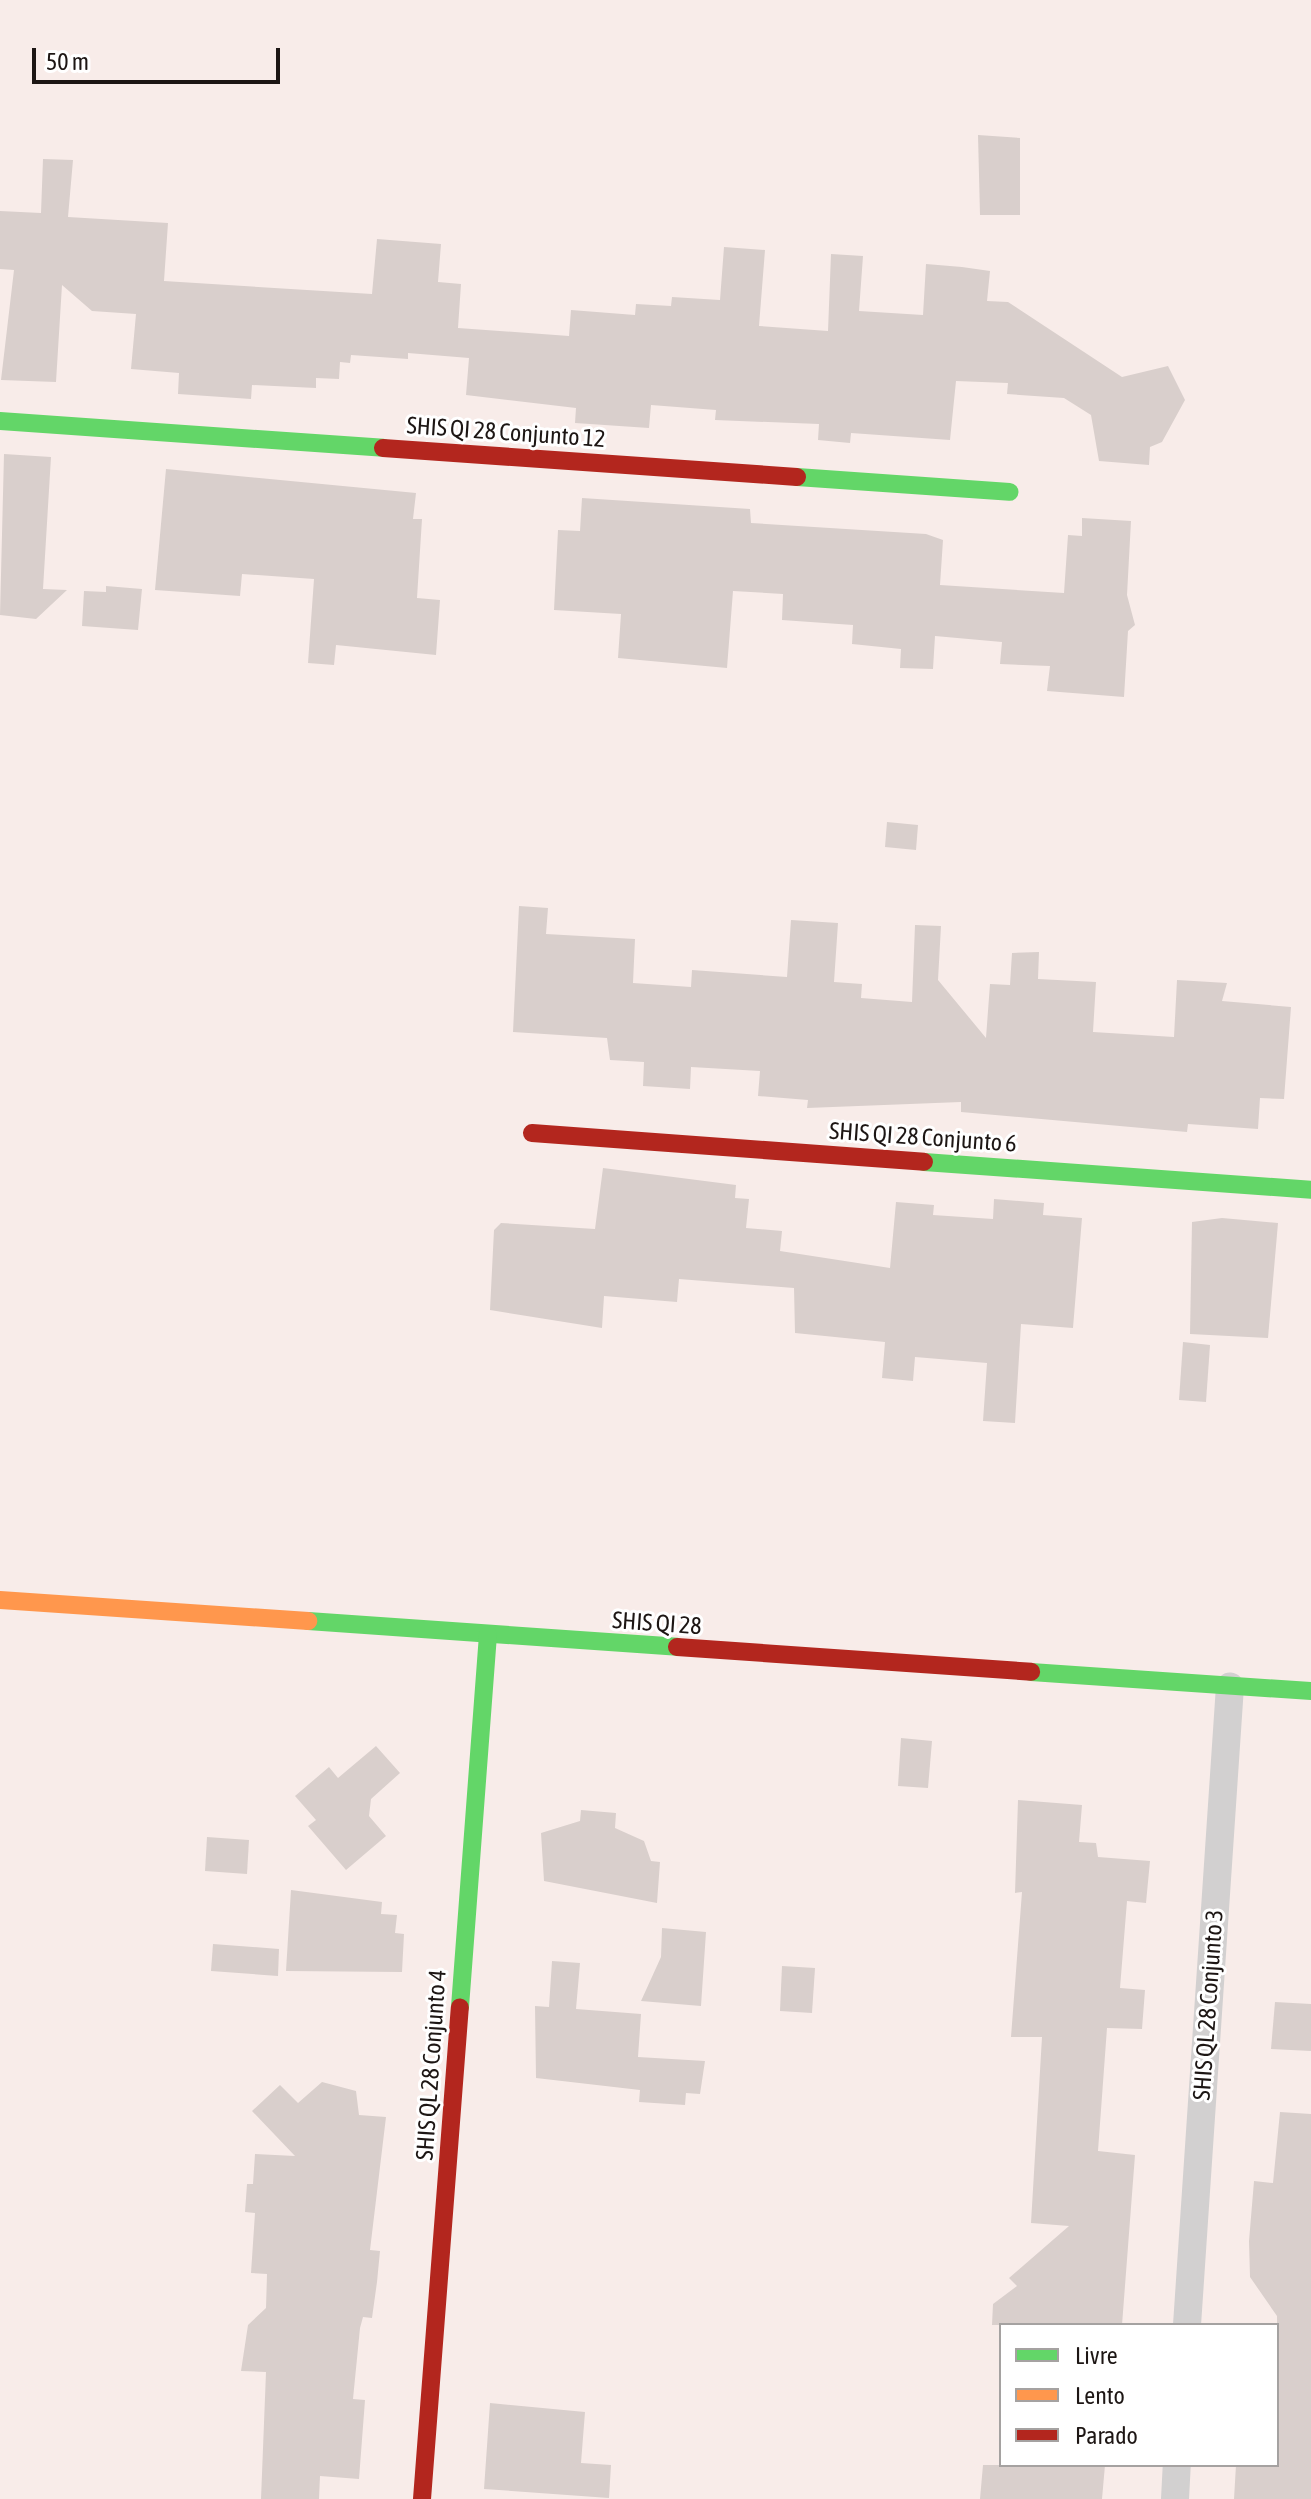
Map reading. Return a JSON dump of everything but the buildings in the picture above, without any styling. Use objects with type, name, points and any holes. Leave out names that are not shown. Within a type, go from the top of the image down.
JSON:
[{"type":"street","name":"SHIS QI 28 Conjunto 12","points":[[0,421],[1009,492]]},
{"type":"street","name":"SHIS QI 28 Conjunto 6","points":[[532,1133],[1311,1190]]},
{"type":"street","name":"SHIS QI 28","points":[[0,1600],[1311,1691]]},
{"type":"street","name":"SHIS QL 28 Conjunto 4","points":[[422,2499],[488,1635]]},
{"type":"street","name":"SHIS QL 28 Conjunto 3","points":[[1187,2323],[1230,1686]]},
{"type":"street","points":[[1175,2499],[1177,2467]]},
{"type":"traffic: fast","points":[[0,421],[383,448]]},
{"type":"traffic: fast","points":[[797,477],[1009,492]]},
{"type":"traffic: fast","points":[[924,1162],[1311,1190]]},
{"type":"traffic: fast","points":[[308,1621],[677,1647]]},
{"type":"traffic: fast","points":[[460,2007],[488,1635]]},
{"type":"traffic: fast","points":[[1031,1672],[1311,1691]]},
{"type":"traffic: slow","points":[[0,1600],[308,1621]]},
{"type":"traffic: jam","points":[[383,448],[797,477]]},
{"type":"traffic: jam","points":[[532,1133],[924,1162]]},
{"type":"traffic: jam","points":[[677,1647],[1031,1672]]},
{"type":"traffic: jam","points":[[422,2499],[460,2007]]}]
